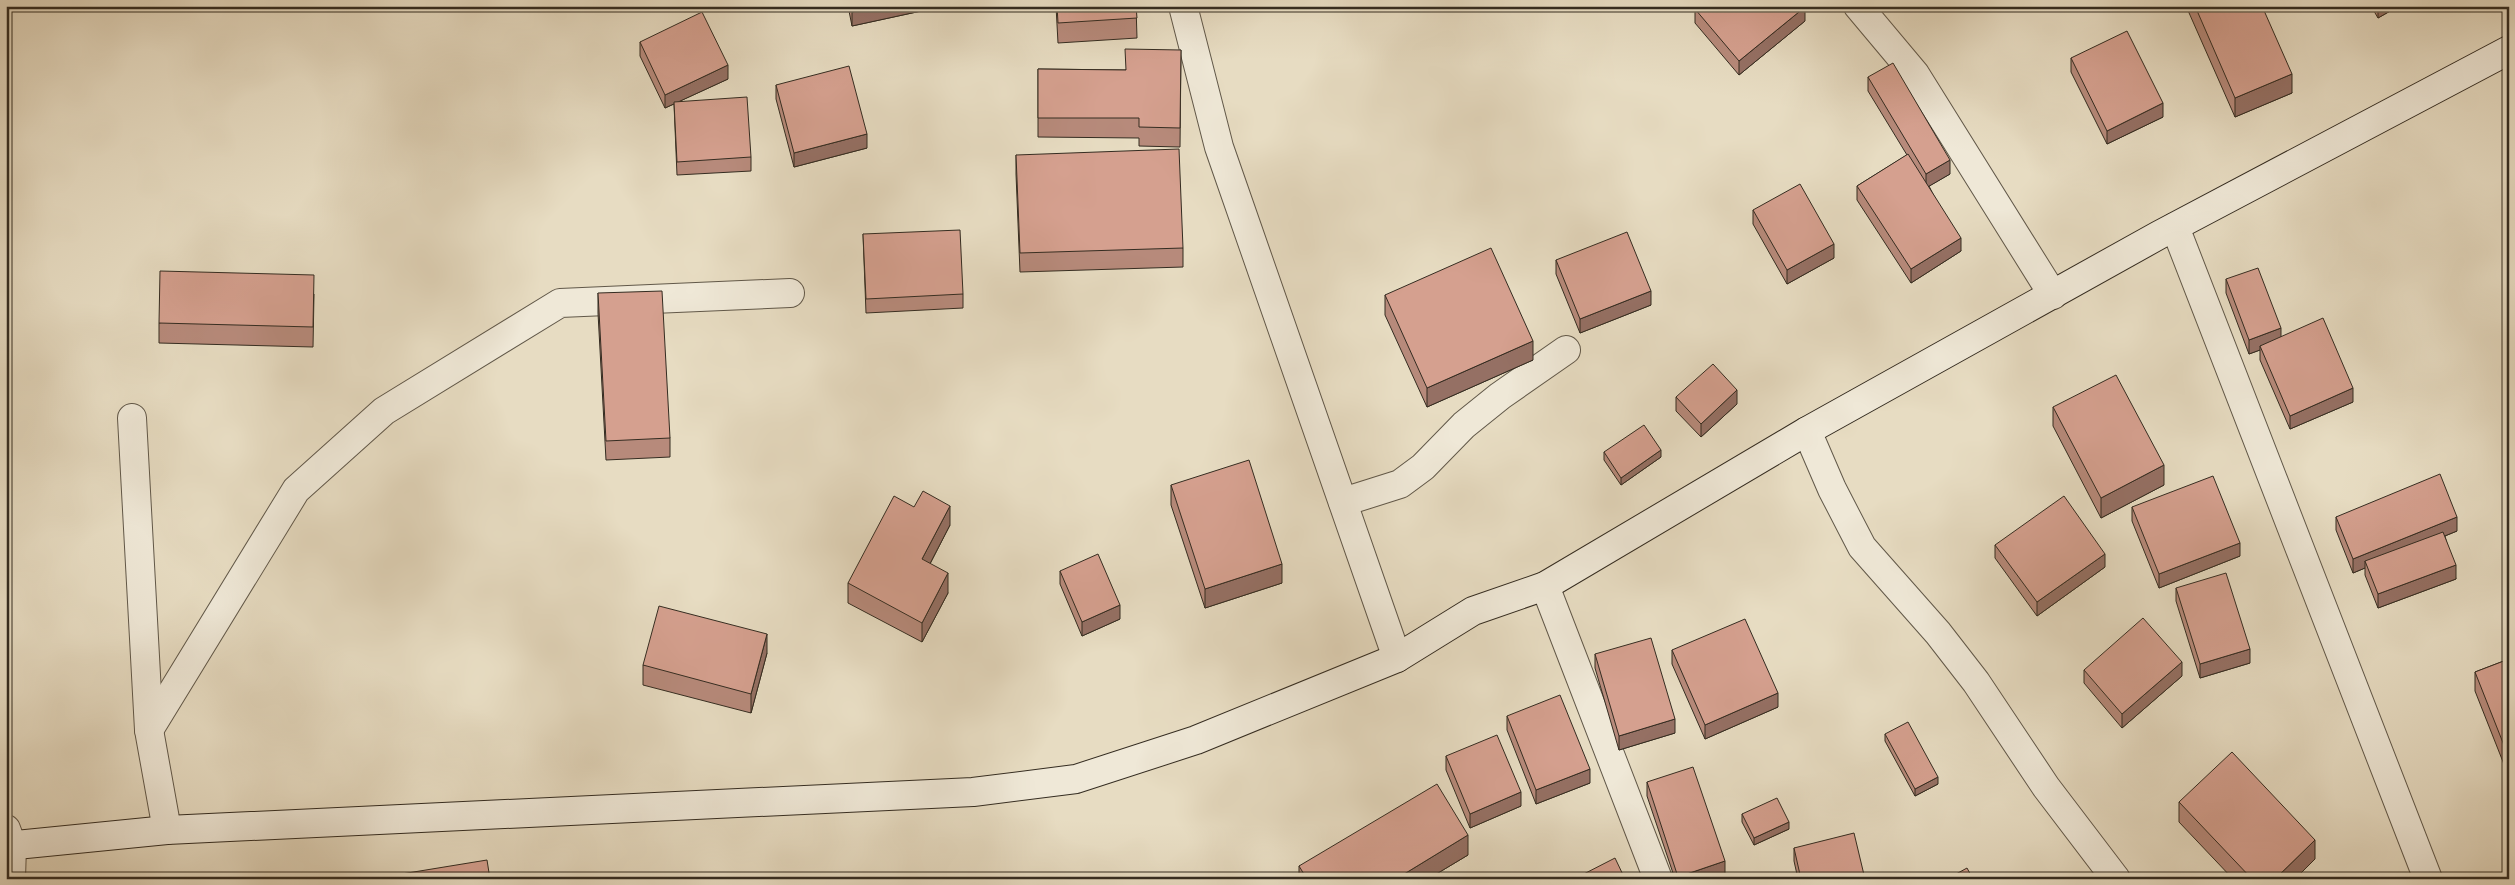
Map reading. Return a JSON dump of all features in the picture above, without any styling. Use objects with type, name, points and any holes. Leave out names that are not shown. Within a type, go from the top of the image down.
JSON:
[{"type":"street","points":[[1183,6],[1219,147],[1397,658]]},
{"type":"street","points":[[1858,6],[1915,74],[2053,294]]},
{"type":"street","points":[[11,879],[8,840],[167,830],[973,792],[1076,779],[1196,740],[1397,658],[1473,611],[1545,586],[1807,431],[2175,226],[2509,50]]},
{"type":"street","points":[[2175,226],[2428,879]]},
{"type":"street","points":[[149,730],[296,490],[384,411],[560,302],[790,293]]},
{"type":"street","points":[[1343,502],[1400,484],[1424,467],[1464,426],[1500,396],[1566,350]]},
{"type":"street","points":[[132,418],[149,730],[167,830]]},
{"type":"street","points":[[1807,431],[1832,489],[1862,547],[1938,634],[1976,682],[2046,787],[2116,879]]},
{"type":"street","points":[[1545,586],[1658,879]]},
{"type":"building","points":[[851,6],[880,6],[852,12]]},
{"type":"building","points":[[1057,6],[1136,6],[1137,18],[1058,23]]},
{"type":"building","points":[[1699,6],[1805,7],[1739,61],[1695,9]]},
{"type":"building","points":[[2195,6],[2262,6],[2292,74],[2235,98]]},
{"type":"building","points":[[702,12],[728,65],[665,95],[640,42]]},
{"type":"building","points":[[2127,31],[2163,103],[2107,131],[2071,58]]},
{"type":"building","points":[[6,34],[10,34],[6,66]]},
{"type":"building","points":[[1125,49],[1181,50],[1180,128],[1139,127],[1139,118],[1038,118],[1038,69],[1126,70]]},
{"type":"building","points":[[1893,63],[1950,160],[1926,174],[1868,77]]},
{"type":"building","points":[[849,66],[867,134],[794,153],[776,85]]},
{"type":"building","points":[[747,97],[751,157],[677,162],[674,102]]},
{"type":"building","points":[[1179,149],[1183,248],[1020,253],[1016,155]]},
{"type":"building","points":[[1908,154],[1961,238],[1911,269],[1857,186]]},
{"type":"building","points":[[1800,184],[1834,244],[1787,270],[1753,210]]},
{"type":"building","points":[[960,230],[963,294],[866,299],[863,234]]},
{"type":"building","points":[[1627,232],[1651,291],[1580,319],[1556,260]]},
{"type":"building","points":[[1491,248],[1533,341],[1427,388],[1385,295]]},
{"type":"building","points":[[2258,268],[2281,328],[2249,340],[2226,279]]},
{"type":"building","points":[[160,271],[314,275],[313,327],[159,323]]},
{"type":"building","points":[[662,291],[670,438],[606,441],[598,293]]},
{"type":"building","points":[[2323,318],[2353,388],[2290,416],[2260,346]]},
{"type":"building","points":[[1713,364],[1737,390],[1701,424],[1676,397]]},
{"type":"building","points":[[2116,375],[2164,465],[2101,498],[2053,407]]},
{"type":"building","points":[[1644,425],[1661,450],[1621,478],[1604,452]]},
{"type":"building","points":[[1249,460],[1282,564],[1205,589],[1171,485]]},
{"type":"building","points":[[2440,474],[2457,517],[2353,559],[2336,517]]},
{"type":"building","points":[[2213,476],[2240,543],[2159,574],[2132,507]]},
{"type":"building","points":[[923,491],[950,506],[922,559],[948,573],[922,623],[848,583],[894,496],[914,507]]},
{"type":"building","points":[[2064,496],[2105,554],[2037,602],[1995,545]]},
{"type":"building","points":[[2443,532],[2456,565],[2378,594],[2365,561]]},
{"type":"building","points":[[1098,554],[1120,605],[1082,622],[1060,571]]},
{"type":"building","points":[[2226,573],[2250,649],[2200,664],[2176,588]]},
{"type":"building","points":[[659,606],[767,634],[751,694],[643,665]]},
{"type":"building","points":[[2143,618],[2182,662],[2122,714],[2084,670]]},
{"type":"building","points":[[1745,619],[1778,693],[1705,725],[1672,650]]},
{"type":"building","points":[[1651,638],[1675,719],[1619,736],[1595,654]]},
{"type":"building","points":[[2509,659],[2509,758],[2475,672]]},
{"type":"building","points":[[1560,695],[1590,769],[1536,790],[1507,716]]},
{"type":"building","points":[[1908,722],[1938,777],[1915,789],[1885,734]]},
{"type":"building","points":[[1497,735],[1521,792],[1470,814],[1446,756]]},
{"type":"building","points":[[2232,752],[2315,840],[2275,879],[2252,879],[2179,802]]},
{"type":"building","points":[[1693,767],[1725,861],[1678,877],[1647,782]]},
{"type":"building","points":[[1437,784],[1468,835],[1396,879],[1307,879],[1299,866]]},
{"type":"building","points":[[1777,798],[1789,822],[1754,838],[1742,814]]},
{"type":"building","points":[[1854,833],[1865,879],[1801,879],[1794,848]]},
{"type":"building","points":[[1615,858],[1625,879],[1574,879]]},
{"type":"building","points":[[487,860],[490,879],[377,878]]},
{"type":"building","points":[[1967,868],[1973,879],[1947,879]]},
{"type":"building","points":[[61,874],[62,879],[45,879]]},
{"type":"building","points":[[140,875],[140,879],[117,879]]}]
